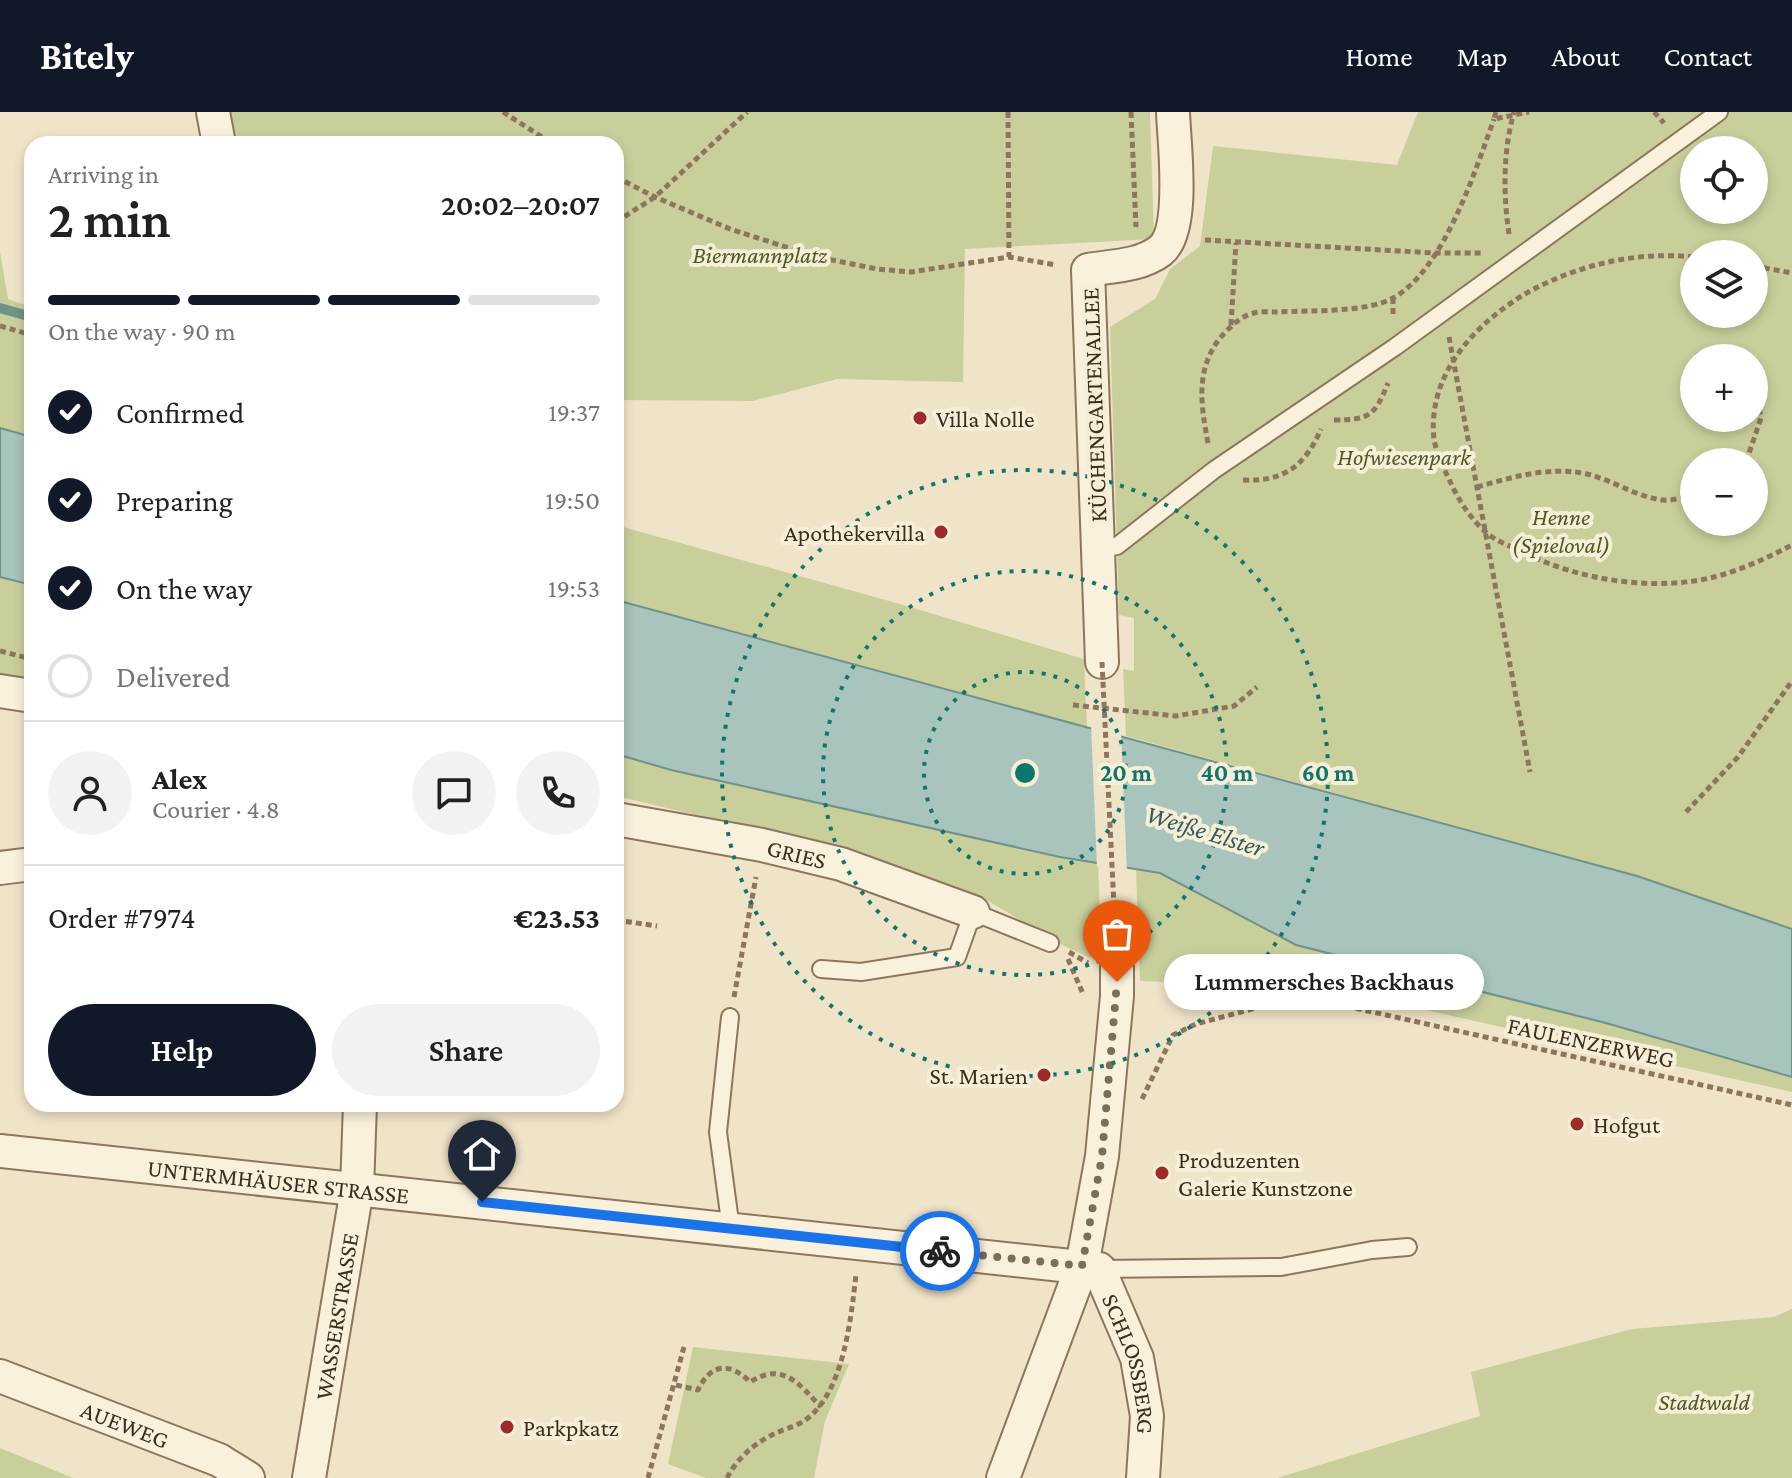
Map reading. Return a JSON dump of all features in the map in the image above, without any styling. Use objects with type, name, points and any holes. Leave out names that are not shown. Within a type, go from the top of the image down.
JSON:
[{"type":"street","points":[[213,112],[218,136]]},
{"type":"street","points":[[1138,262],[1162,250],[1173,226],[1177,202],[1173,112]]},
{"type":"street","name":"KÜCHENGARTENALLEE","points":[[1102,662],[1088,270],[1138,262]]},
{"type":"street","points":[[0,691],[24,695]]},
{"type":"street","name":"GRIES","points":[[624,820],[762,845],[841,864],[973,912]]},
{"type":"street","points":[[0,868],[24,865]]},
{"type":"street","points":[[1003,1478],[1090,1268],[1117,996],[1117,967]]},
{"type":"street","name":"WASSERSTRASSE","points":[[309,1478],[357,1189],[360,1112]]},
{"type":"street","name":"UNTERMHÄUSER STRASSE","points":[[0,1151],[1090,1268]]},
{"type":"street","name":"SCHLOSSBERG","points":[[1090,1268],[1137,1358],[1147,1416],[1143,1478]]},
{"type":"street","name":"AUEWEG","points":[[0,1376],[219,1460],[248,1478]]},
{"type":"lane","points":[[1100,549],[1117,546],[1214,470],[1395,347],[1514,256],[1719,112]]},
{"type":"lane","points":[[821,969],[861,972],[957,957],[973,912]]},
{"type":"lane","name":"GRIES","points":[[973,912],[1050,943]]},
{"type":"lane","points":[[730,1017],[718,1132],[731,1229]]},
{"type":"lane","points":[[1090,1268],[1281,1267],[1372,1250],[1408,1247]]},
{"type":"path","points":[[503,112],[540,136]]},
{"type":"path","points":[[624,217],[655,197],[747,112]]},
{"type":"path","points":[[1008,112],[1009,257]]},
{"type":"path","points":[[1131,112],[1138,262]]},
{"type":"path","points":[[1208,445],[1202,388],[1208,354],[1231,325],[1254,313],[1333,310],[1393,298],[1416,278],[1450,229],[1471,183],[1495,116],[1529,112]]},
{"type":"path","points":[[1205,240],[1514,256],[1505,184],[1506,154],[1513,114]]},
{"type":"path","points":[[624,181],[730,229],[817,257],[877,269],[911,272],[1009,257],[1088,270]]},
{"type":"path","points":[[1231,325],[1236,243]]},
{"type":"path","points":[[1680,257],[1630,258],[1560,275],[1509,304],[1477,330],[1454,359],[1439,385],[1434,441],[1454,490],[1487,534],[1540,561],[1582,575],[1621,582],[1712,578],[1763,560],[1792,545]]},
{"type":"path","points":[[1768,269],[1792,273]]},
{"type":"path","points":[[1443,310],[1530,772]]},
{"type":"path","points":[[0,326],[24,333]]},
{"type":"path","points":[[1214,470],[1234,479],[1262,481],[1293,470],[1312,448],[1324,420]]},
{"type":"path","points":[[1477,487],[1522,474],[1560,471],[1614,482],[1665,500],[1680,497]]},
{"type":"path","points":[[0,651],[24,657]]},
{"type":"path","points":[[1102,662],[1117,967]]},
{"type":"path","points":[[1686,812],[1738,757],[1792,681]]},
{"type":"path","points":[[1073,705],[1176,716],[1234,706],[1257,687]]},
{"type":"path","points":[[730,1017],[762,845]]},
{"type":"path","points":[[624,921],[657,926]]},
{"type":"path","name":"FAULENZERWEG","points":[[1106,1116],[1135,1117],[1147,1085],[1173,1035],[1196,1024],[1286,1000],[1350,1007],[1792,1105]]},
{"type":"path","points":[[727,1478],[751,1447],[803,1422],[821,1407],[838,1371],[846,1337],[859,1242]]},
{"type":"path","points":[[648,1478],[684,1347]]},
{"type":"path","points":[[676,1385],[698,1390],[703,1378],[712,1371],[728,1367],[740,1372],[750,1382],[763,1374],[781,1373],[797,1382],[821,1407]]},
{"type":"green space","name":"Biermannplatz","points":[[226,112],[1150,112],[1154,239],[965,249],[963,382],[837,379],[753,401],[624,400],[624,136],[230,136]]},
{"type":"green space","name":"Hofwiesenpark","points":[[1418,112],[1792,112],[1792,929],[1637,876],[1126,736],[1123,669],[1134,671],[1134,618],[1119,615],[1110,327],[1155,299],[1170,269],[1200,246],[1213,146],[1397,165]]},
{"type":"green space","points":[[0,252],[8,299],[24,304],[24,435],[0,428]]},
{"type":"green space","points":[[624,527],[1084,659],[1087,727],[624,602]]},
{"type":"green space","points":[[0,577],[24,583],[24,678],[0,677]]},
{"type":"green space","points":[[624,756],[671,770],[1098,863],[1102,963],[1064,946],[983,898],[849,851],[624,798]]},
{"type":"green space","points":[[1136,869],[1160,873],[1606,1023],[1792,1077],[1792,1092],[1363,996],[1231,984],[1140,981]]},
{"type":"green space","name":"Stadtwald","points":[[1792,1309],[1792,1478],[1277,1478],[1480,1416],[1471,1372],[1632,1329],[1774,1317]]},
{"type":"green space","points":[[693,1347],[849,1364],[825,1421],[814,1478],[706,1478],[668,1464]]},
{"type":"green space","points":[[0,1448],[73,1478],[0,1478]]},
{"type":"water","points":[[0,428],[24,435],[24,583],[0,577]]},
{"type":"water","name":"Weiße Elster","points":[[624,602],[1637,876],[1792,929],[1792,1077],[1606,1023],[1296,945],[1160,873],[1060,857],[671,770],[624,756]]},
{"type":"pier","points":[[1091,723],[1121,731],[1127,872],[1097,867]]},
{"type":"waterway","points":[[0,308],[24,315]]},
{"type":"way so far","points":[[940,1251],[1082,1266],[1102,1156],[1117,982]]},
{"type":"place","name":"Villa Nolle","points":[[920,418]]},
{"type":"place","name":"Apothekervilla","points":[[941,532]]},
{"type":"place","name":"Lummersches Backhaus","points":[[1117,982]]},
{"type":"place","name":"St. Marien","points":[[1044,1075]]},
{"type":"place","name":"Hofgut","points":[[1577,1124]]},
{"type":"place","name":"Produzenten Galerie Kunstzone","points":[[1162,1173]]},
{"type":"place","name":"Parkpkatz","points":[[507,1427]]},
{"type":"route","points":[[482,1202],[940,1251]]},
{"type":"park label","name":"Henne (Spieloval)","points":[[1561,530]]}]
